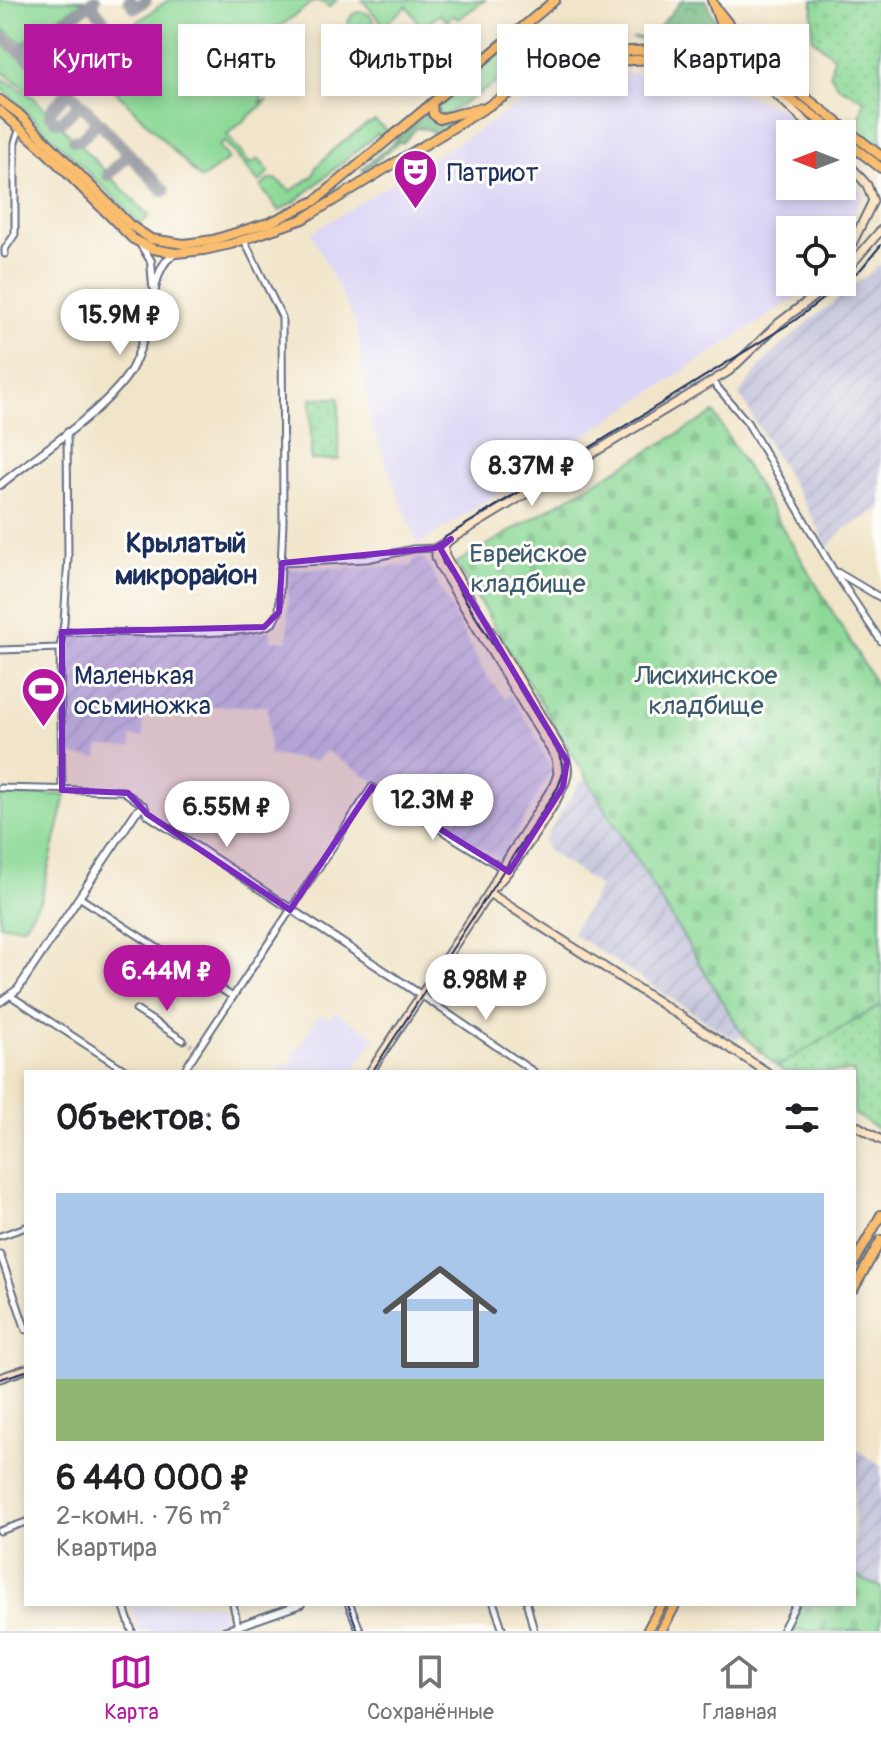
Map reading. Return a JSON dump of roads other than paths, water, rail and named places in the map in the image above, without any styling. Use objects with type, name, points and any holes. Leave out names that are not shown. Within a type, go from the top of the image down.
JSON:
[{"type":"main road","points":[[0,100],[28,123],[130,225],[151,239],[184,244],[213,240],[263,225],[304,207],[357,168],[555,0]]},
{"type":"main road","points":[[628,51],[718,53],[724,48],[725,39],[713,3]]},
{"type":"main road","points":[[713,3],[730,24]]},
{"type":"main road","points":[[0,111],[138,243],[176,253],[244,240],[314,213],[506,96]]},
{"type":"main road","points":[[777,96],[803,120]]},
{"type":"main road","points":[[784,96],[818,120]]},
{"type":"main road","points":[[802,96],[835,120]]},
{"type":"main road","points":[[432,103],[432,112],[439,119],[457,112],[487,107]]},
{"type":"main road","points":[[833,108],[835,120]]},
{"type":"main road","points":[[856,136],[881,156]]},
{"type":"main road","points":[[856,149],[881,168]]},
{"type":"main road","points":[[856,172],[873,198],[871,210],[856,238]]},
{"type":"main road","points":[[856,260],[881,230]]},
{"type":"main road","points":[[856,249],[860,251],[872,243]]},
{"type":"main road","points":[[506,870],[554,785],[558,763],[440,567],[435,555],[436,548],[729,371],[779,323],[813,296]]},
{"type":"main road","points":[[371,1070],[563,787],[568,768],[564,754],[445,556],[444,546],[449,540]]},
{"type":"main road","points":[[489,893],[764,1070]]},
{"type":"main road","points":[[856,1128],[881,1140]]},
{"type":"main road","points":[[856,1259],[881,1215]]},
{"type":"main road","points":[[856,1284],[881,1240]]},
{"type":"main road","points":[[0,1378],[24,1370]]},
{"type":"main road","points":[[647,1631],[661,1606]]},
{"type":"main road","points":[[661,1631],[675,1606]]},
{"type":"street","points":[[5,254],[15,234],[15,142],[20,128]]},
{"type":"street","points":[[62,632],[230,631],[264,627],[273,623],[279,612],[282,563],[282,317],[244,240]]},
{"type":"street","points":[[138,243],[148,253],[153,272],[149,320]]},
{"type":"street","points":[[0,485],[120,388],[136,359],[160,271],[168,258],[176,253]]},
{"type":"street","points":[[712,381],[747,422],[834,571],[881,641]]},
{"type":"street","points":[[62,790],[60,648],[68,557],[67,432]]},
{"type":"street","points":[[282,563],[367,559],[413,549],[436,548]]},
{"type":"street","points":[[834,571],[881,598]]},
{"type":"street","points":[[0,650],[60,648]]},
{"type":"street","points":[[184,1070],[195,1048],[233,997],[372,787],[506,870]]},
{"type":"street","points":[[0,788],[123,791],[144,806],[147,814],[531,1070]]},
{"type":"street","points":[[0,1002],[11,996],[136,812],[144,806]]},
{"type":"street","points":[[79,897],[233,997]]},
{"type":"street","points":[[11,996],[125,1070]]},
{"type":"street","points":[[136,1010],[183,1040]]},
{"type":"street","points":[[0,1236],[24,1228]]},
{"type":"street","points":[[0,1254],[24,1324]]},
{"type":"street","points":[[0,1531],[24,1523]]},
{"type":"street","points":[[124,1606],[132,1631]]},
{"type":"street","points":[[233,1606],[238,1629]]},
{"type":"street","points":[[224,1631],[238,1629],[296,1606]]},
{"type":"street","points":[[350,1606],[360,1631]]},
{"type":"street","points":[[495,1606],[503,1631]]},
{"type":"street","points":[[528,1606],[534,1631]]},
{"type":"street","points":[[782,1631],[795,1606]]},
{"type":"tunnel","points":[[183,1040],[192,1046]]},
{"type":"tram line","points":[[373,1070],[558,787],[564,771],[561,756],[443,563],[440,550],[444,538],[794,321],[861,269],[881,245]]},
{"type":"tram line","points":[[0,1379],[24,1372]]},
{"type":"tram line","points":[[349,1606],[358,1631]]},
{"type":"place","name":"Патриот","points":[[416,211]]},
{"type":"place","name":"Маленькая осьминожка","points":[[43,729]]},
{"type":"district","name":"Крылатый микрорайон","points":[[186,558]]},
{"type":"park label","name":"Еврейское кладбище","points":[[528,568]]},
{"type":"park label","name":"Лисихинское кладбище","points":[[706,690]]}]
